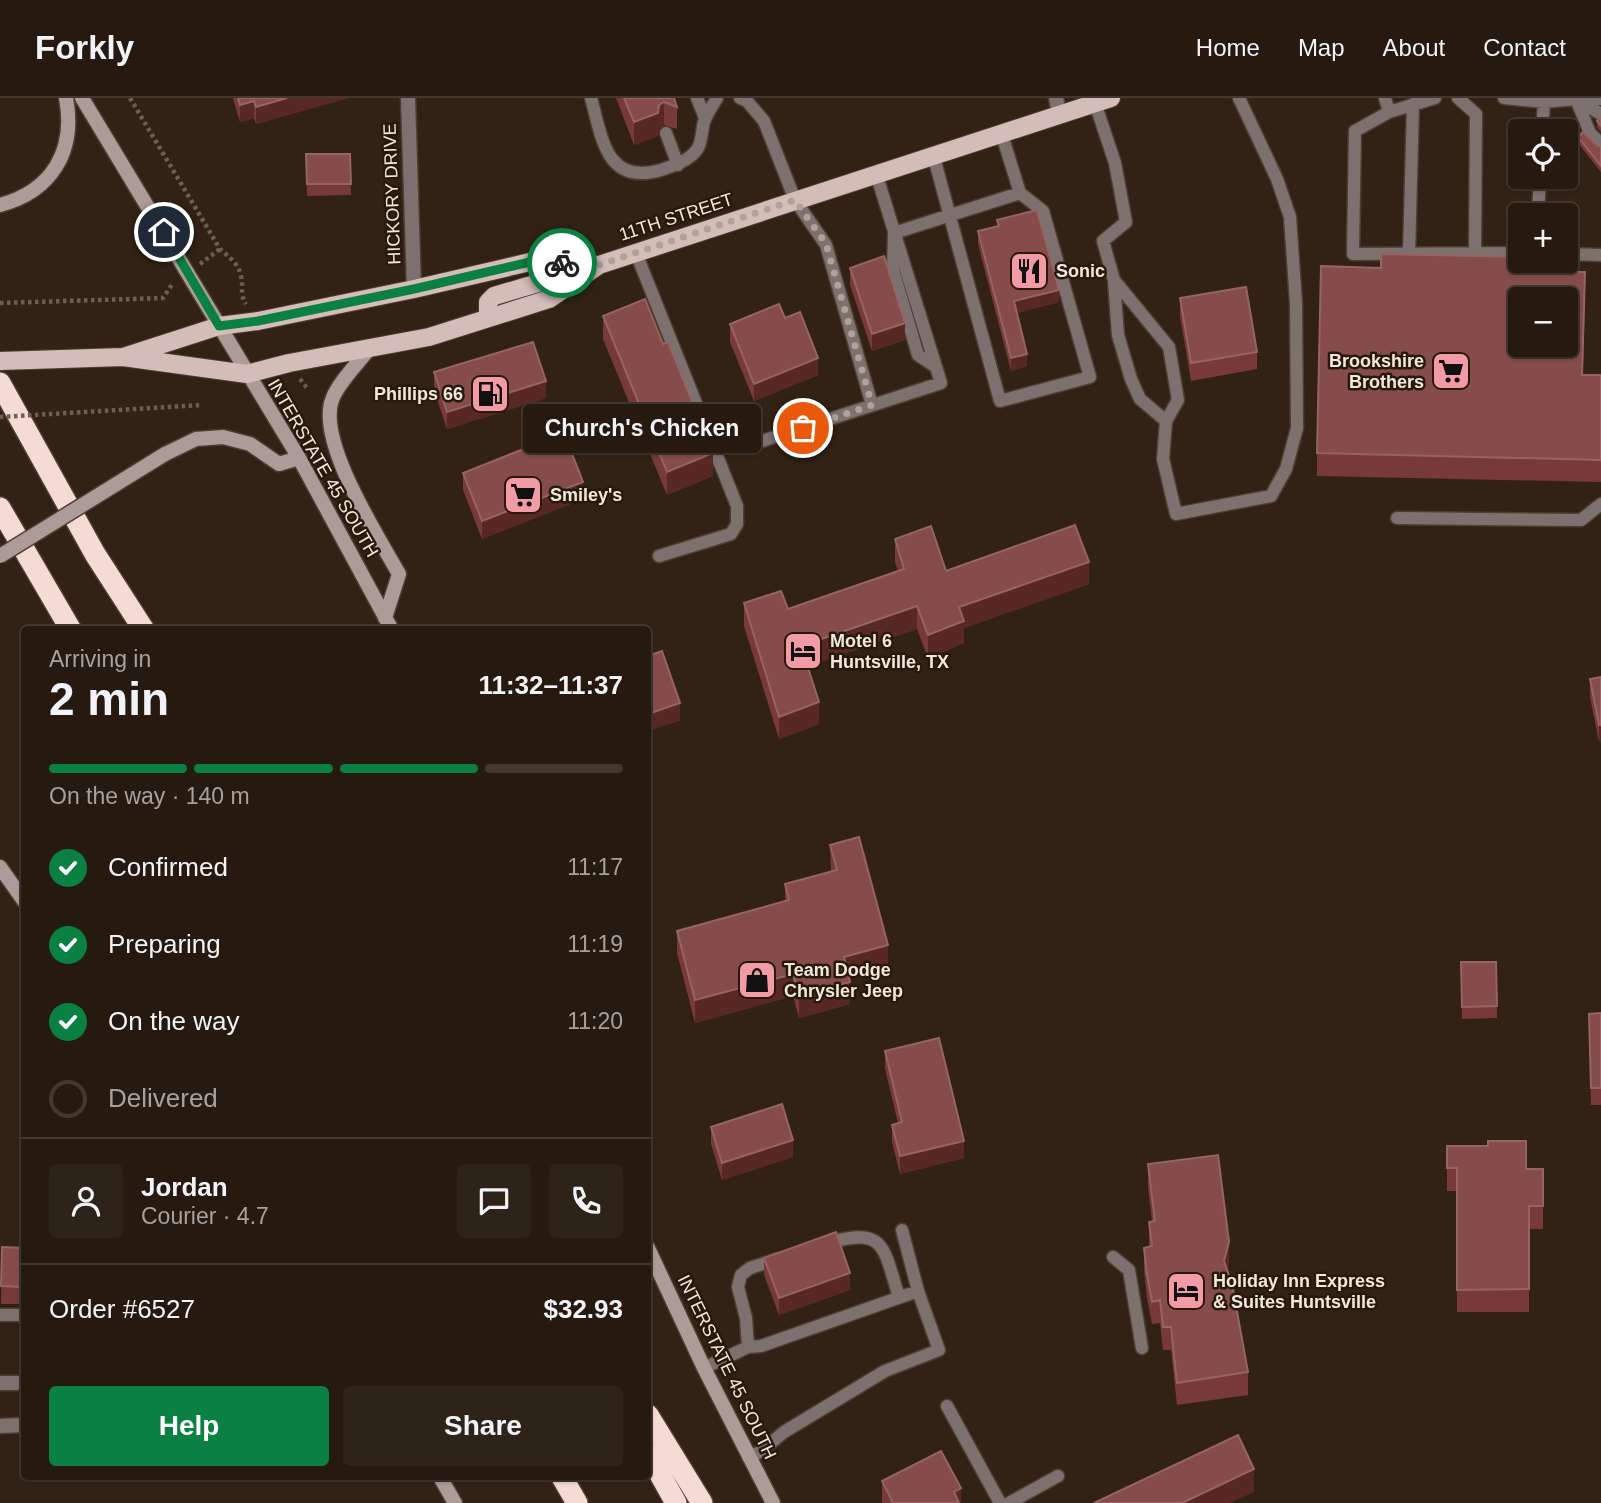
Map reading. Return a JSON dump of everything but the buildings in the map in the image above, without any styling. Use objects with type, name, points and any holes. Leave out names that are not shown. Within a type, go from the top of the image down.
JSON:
[{"type":"highway","points":[[0,383],[95,554],[141,626]]},
{"type":"highway","points":[[0,508],[69,626]]},
{"type":"highway","points":[[651,1420],[702,1503]]},
{"type":"highway","points":[[651,1458],[676,1503]]},
{"type":"highway","points":[[564,1480],[577,1503]]},
{"type":"main road","points":[[0,205],[18,200],[46,182],[61,160],[68,131],[66,98]]},
{"type":"main road","name":"INTERSTATE 45 SOUTH","points":[[82,98],[299,458],[389,624]]},
{"type":"main road","name":"11TH STREET","points":[[0,361],[123,357],[247,374],[289,363],[429,337],[549,299],[599,265],[1001,132],[1058,106],[1103,100]]},
{"type":"main road","name":"11TH STREET","points":[[123,357],[219,326],[258,321],[414,289],[530,262],[599,265]]},
{"type":"main road","points":[[488,318],[488,302],[494,296],[599,265]]},
{"type":"main road","points":[[370,348],[333,397],[329,410],[334,446],[365,514],[399,574],[389,624]]},
{"type":"main road","points":[[0,556],[165,454],[195,439],[223,437],[250,444],[279,464],[299,458]]},
{"type":"main road","points":[[0,867],[21,897]]},
{"type":"main road","name":"INTERSTATE 45 SOUTH","points":[[651,1254],[704,1368],[773,1503]]},
{"type":"main road","points":[[442,1480],[455,1503]]},
{"type":"street","name":"HICKORY DRIVE","points":[[408,98],[414,289]]},
{"type":"street","points":[[0,1383],[21,1383]]},
{"type":"street","points":[[0,1426],[21,1425]]},
{"type":"lane","points":[[592,98],[604,147],[616,165],[629,172],[650,173],[678,165],[698,148],[705,118],[717,98]]},
{"type":"lane","points":[[697,98],[705,118]]},
{"type":"lane","points":[[740,98],[747,101],[764,121]]},
{"type":"lane","points":[[756,98],[795,200],[826,244],[872,405]]},
{"type":"lane","points":[[1114,280],[1169,347],[1178,400],[1166,421],[1163,459],[1176,514],[1270,496],[1286,468],[1297,428],[1296,303],[1290,217],[1277,179],[1239,98]]},
{"type":"lane","points":[[1385,98],[1389,112]]},
{"type":"lane","points":[[1435,98],[1389,112],[1356,131],[1353,254],[1508,253]]},
{"type":"lane","points":[[1458,98],[1476,114],[1475,253]]},
{"type":"lane","points":[[1504,98],[1544,102],[1601,99]]},
{"type":"lane","points":[[1576,99],[1601,114]]},
{"type":"lane","points":[[1576,99],[1590,133],[1601,144]]},
{"type":"lane","points":[[1103,100],[1126,222],[1103,241],[1114,280],[1118,335],[1140,399],[1166,421]]},
{"type":"lane","points":[[1543,119],[1544,102]]},
{"type":"lane","points":[[1409,254],[1413,104]]},
{"type":"lane","points":[[933,155],[1000,401],[1090,377],[1043,211],[1020,194],[1001,132]]},
{"type":"lane","points":[[666,133],[678,165]]},
{"type":"lane","points":[[756,443],[941,383],[876,173]]},
{"type":"lane","points":[[894,233],[1020,194]]},
{"type":"lane","points":[[636,253],[737,506],[737,524],[731,534],[659,556]]},
{"type":"lane","points":[[1578,255],[1601,256]]},
{"type":"lane","points":[[1397,518],[1581,520],[1601,504]]},
{"type":"lane","points":[[748,1457],[760,1452],[784,1432],[885,1371],[939,1350],[918,1291],[902,1230]]},
{"type":"lane","points":[[811,1248],[859,1236],[878,1241],[884,1248],[899,1297]]},
{"type":"lane","points":[[748,1347],[746,1318],[738,1287],[741,1275],[750,1268],[787,1256]]},
{"type":"lane","points":[[1113,1257],[1129,1270],[1142,1348]]},
{"type":"lane","points":[[704,1368],[748,1347],[761,1346],[918,1291]]},
{"type":"lane","points":[[0,1315],[21,1315]]},
{"type":"lane","points":[[947,1406],[1000,1503]]},
{"type":"lane","points":[[1009,1503],[1058,1476]]},
{"type":"path","points":[[130,98],[220,249],[235,262],[241,273],[242,298],[258,321]]},
{"type":"path","points":[[0,303],[147,298]]},
{"type":"path","points":[[289,363],[307,388]]},
{"type":"path","points":[[0,417],[202,405]]},
{"type":"way so far","points":[[562,263],[599,265],[795,200],[826,244],[872,405],[803,428]]},
{"type":"place","name":"Sonic","points":[[1029,271]]},
{"type":"place","name":"Brookshire Brothers","points":[[1451,371]]},
{"type":"place","name":"Phillips 66","points":[[490,394]]},
{"type":"place","name":"Church's Chicken","points":[[803,428]]},
{"type":"place","name":"Smiley's","points":[[523,495]]},
{"type":"place","name":"Motel 6 Huntsville, TX","points":[[803,651]]},
{"type":"place","name":"Team Dodge Chrysler Jeep","points":[[757,980]]},
{"type":"place","name":"Holiday Inn Express & Suites Huntsville","points":[[1186,1291]]},
{"type":"route","points":[[164,232],[219,326],[258,321],[414,289],[530,262],[562,263]]}]
